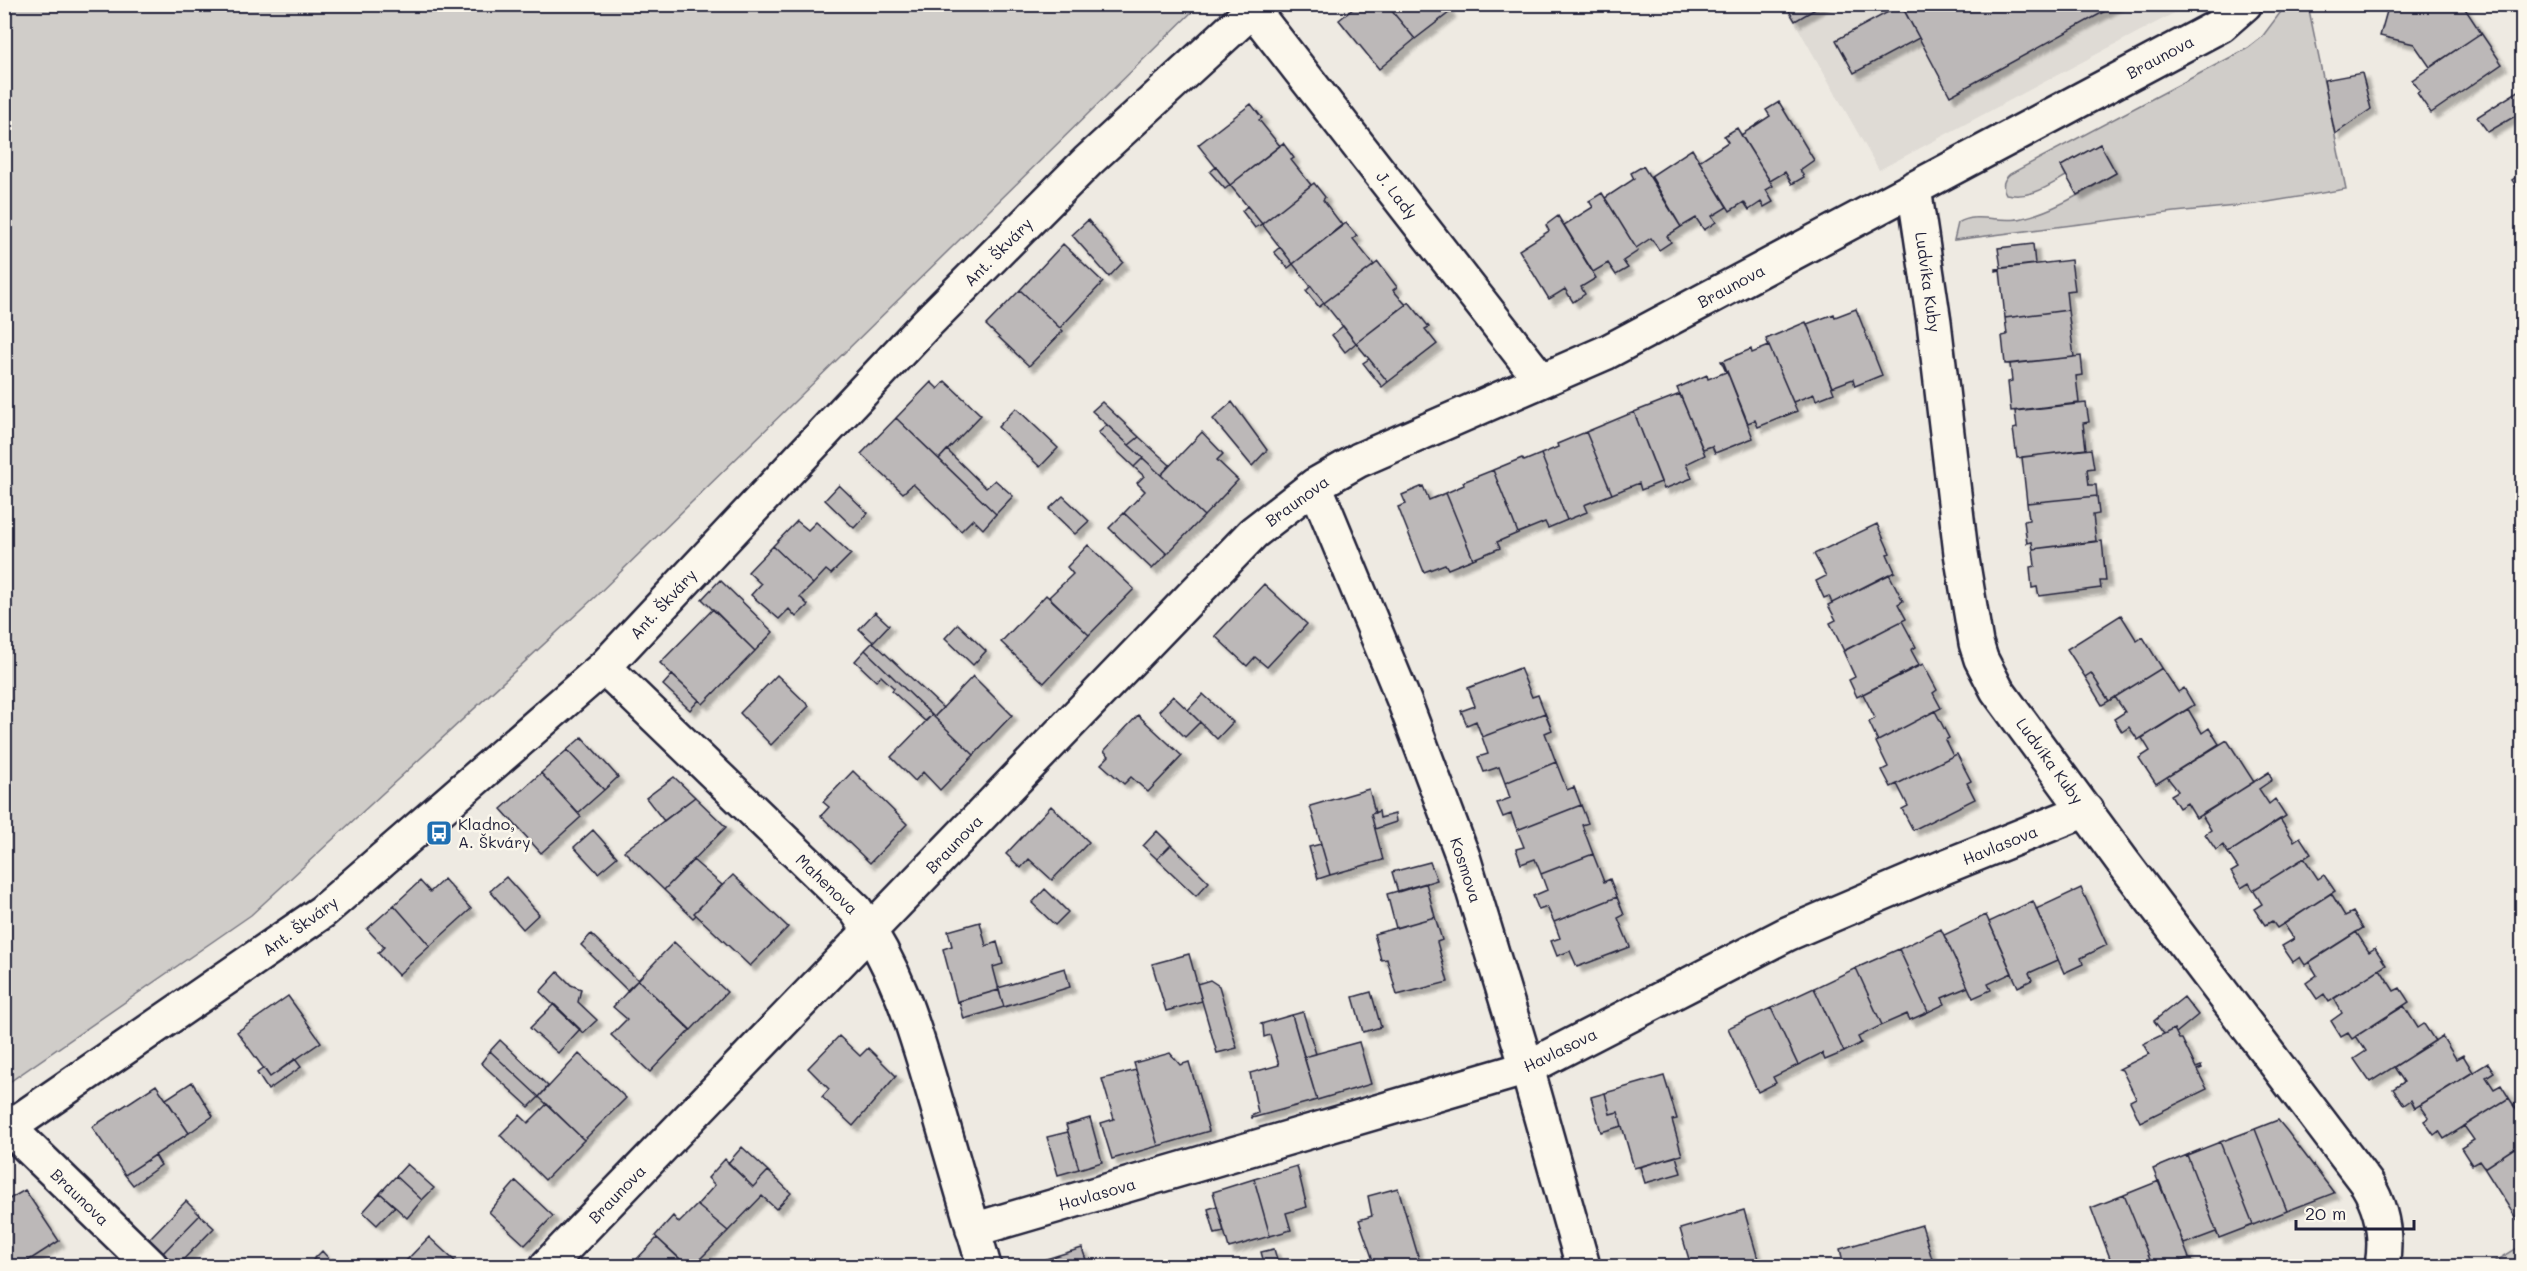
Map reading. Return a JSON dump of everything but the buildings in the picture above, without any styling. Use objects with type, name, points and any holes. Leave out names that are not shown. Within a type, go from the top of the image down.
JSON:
[{"type":"street","name":"Braunova","points":[[547,1266],[1252,533],[1314,485],[1398,442],[1607,352],[2221,25],[2245,4]]},
{"type":"street","name":"J. Lady","points":[[1256,7],[1541,380]]},
{"type":"street","name":"Ant. Škváry","points":[[7,1129],[322,912],[604,666],[925,325],[1088,161],[1256,7]]},
{"type":"street","name":"Ludvíka Kuby","points":[[1914,188],[1934,322],[1961,553],[1976,643],[1981,659],[1997,690],[2367,1184],[2374,1195],[2382,1220],[2383,1259]]},
{"type":"street","name":"Kosmova","points":[[1314,485],[1405,703],[1463,857],[1527,1068],[1583,1266]]},
{"type":"street","name":"Mahenova","points":[[604,666],[856,910],[870,930],[890,964],[916,1033],[984,1266]]},
{"type":"street","name":"Havlasova","points":[[973,1230],[1527,1068],[1786,934],[2086,810]]},
{"type":"street","name":"Braunova","points":[[7,1129],[151,1266]]},
{"type":"shaded area","points":[[5,4],[1199,5],[595,597],[251,915],[5,1085]]},
{"type":"shaded area","points":[[2175,4],[2178,11],[1879,170],[1785,5]]},
{"type":"shaded area","points":[[2286,5],[2308,5],[2346,189],[2256,204],[1954,240],[1958,223],[1973,218],[2006,220],[2023,218],[2071,199],[2116,173],[2100,144],[2061,166],[2066,176],[2045,188],[2023,195],[2015,195],[2006,194],[2003,186],[2010,174],[2248,48],[2262,37]]},
{"type":"shaded area","points":[[2522,1245],[2522,1266],[2488,1266]]},
{"type":"place","name":"Kladno, A. Škváry","points":[[439,833]]}]
